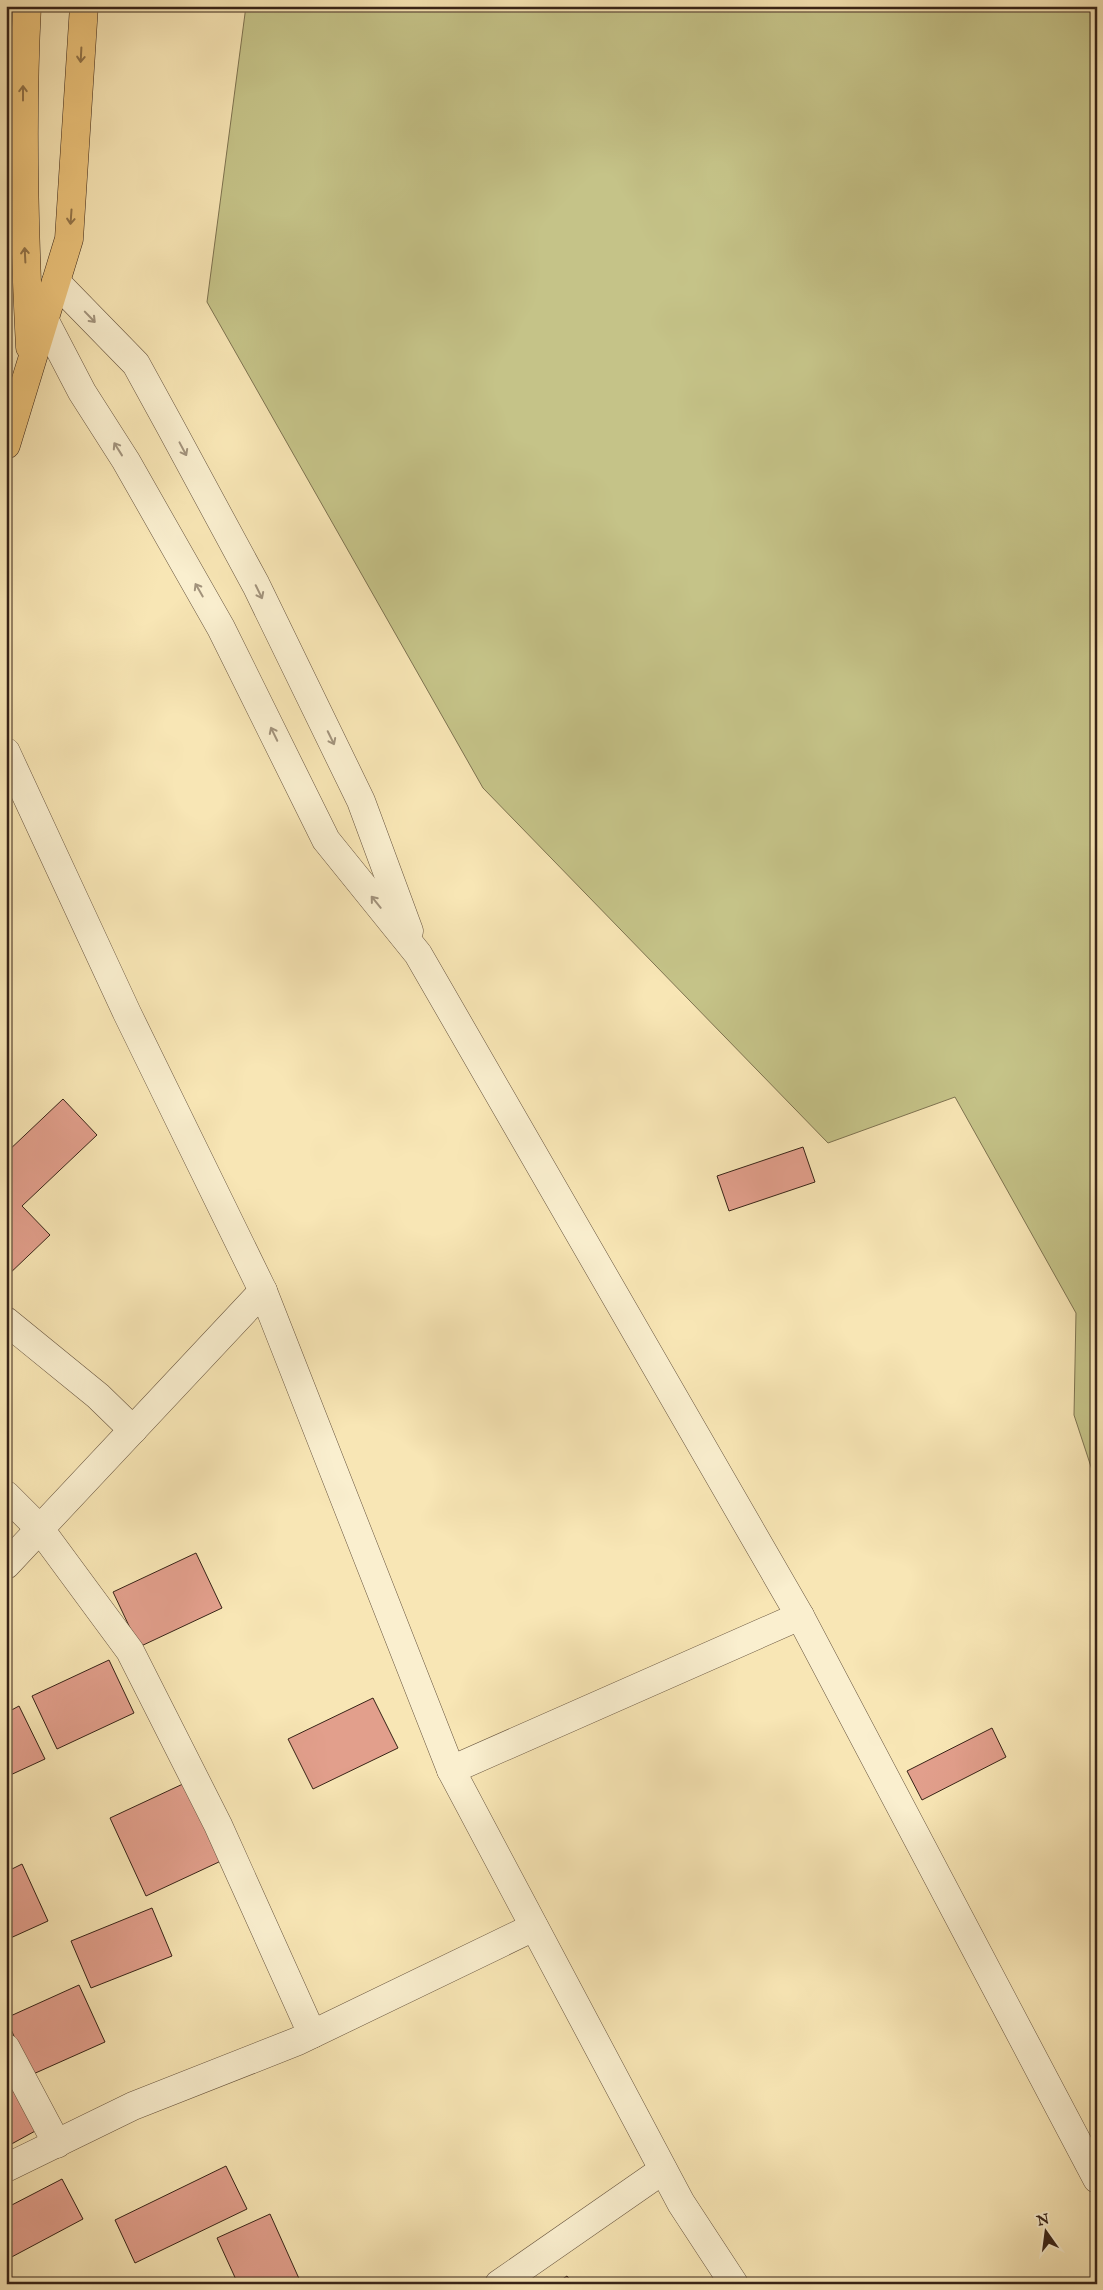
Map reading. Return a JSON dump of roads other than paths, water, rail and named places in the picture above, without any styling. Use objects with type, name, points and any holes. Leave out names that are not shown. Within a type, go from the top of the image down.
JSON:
[{"type":"main road","points":[[27,6],[23,74],[24,241],[31,366]]},
{"type":"main road","points":[[6,446],[70,239],[84,6]]},
{"type":"street","points":[[56,282],[136,364],[247,569],[361,801],[418,954]]},
{"type":"street","points":[[45,321],[82,392],[126,461],[221,628],[326,840],[418,954],[800,1616],[1097,2179]]},
{"type":"street","points":[[6,752],[126,1013],[263,1291],[451,1770],[681,2203],[734,2284]]},
{"type":"street","points":[[6,1566],[263,1291]]},
{"type":"street","points":[[6,1321],[98,1396],[133,1430]]},
{"type":"street","points":[[6,1495],[40,1529],[130,1650],[218,1825],[312,2034]]},
{"type":"street","points":[[451,1770],[800,1616]]},
{"type":"street","points":[[6,2168],[132,2106],[312,2034],[534,1927]]},
{"type":"street","points":[[6,2048],[57,2144]]},
{"type":"street","points":[[499,2284],[663,2170]]}]
